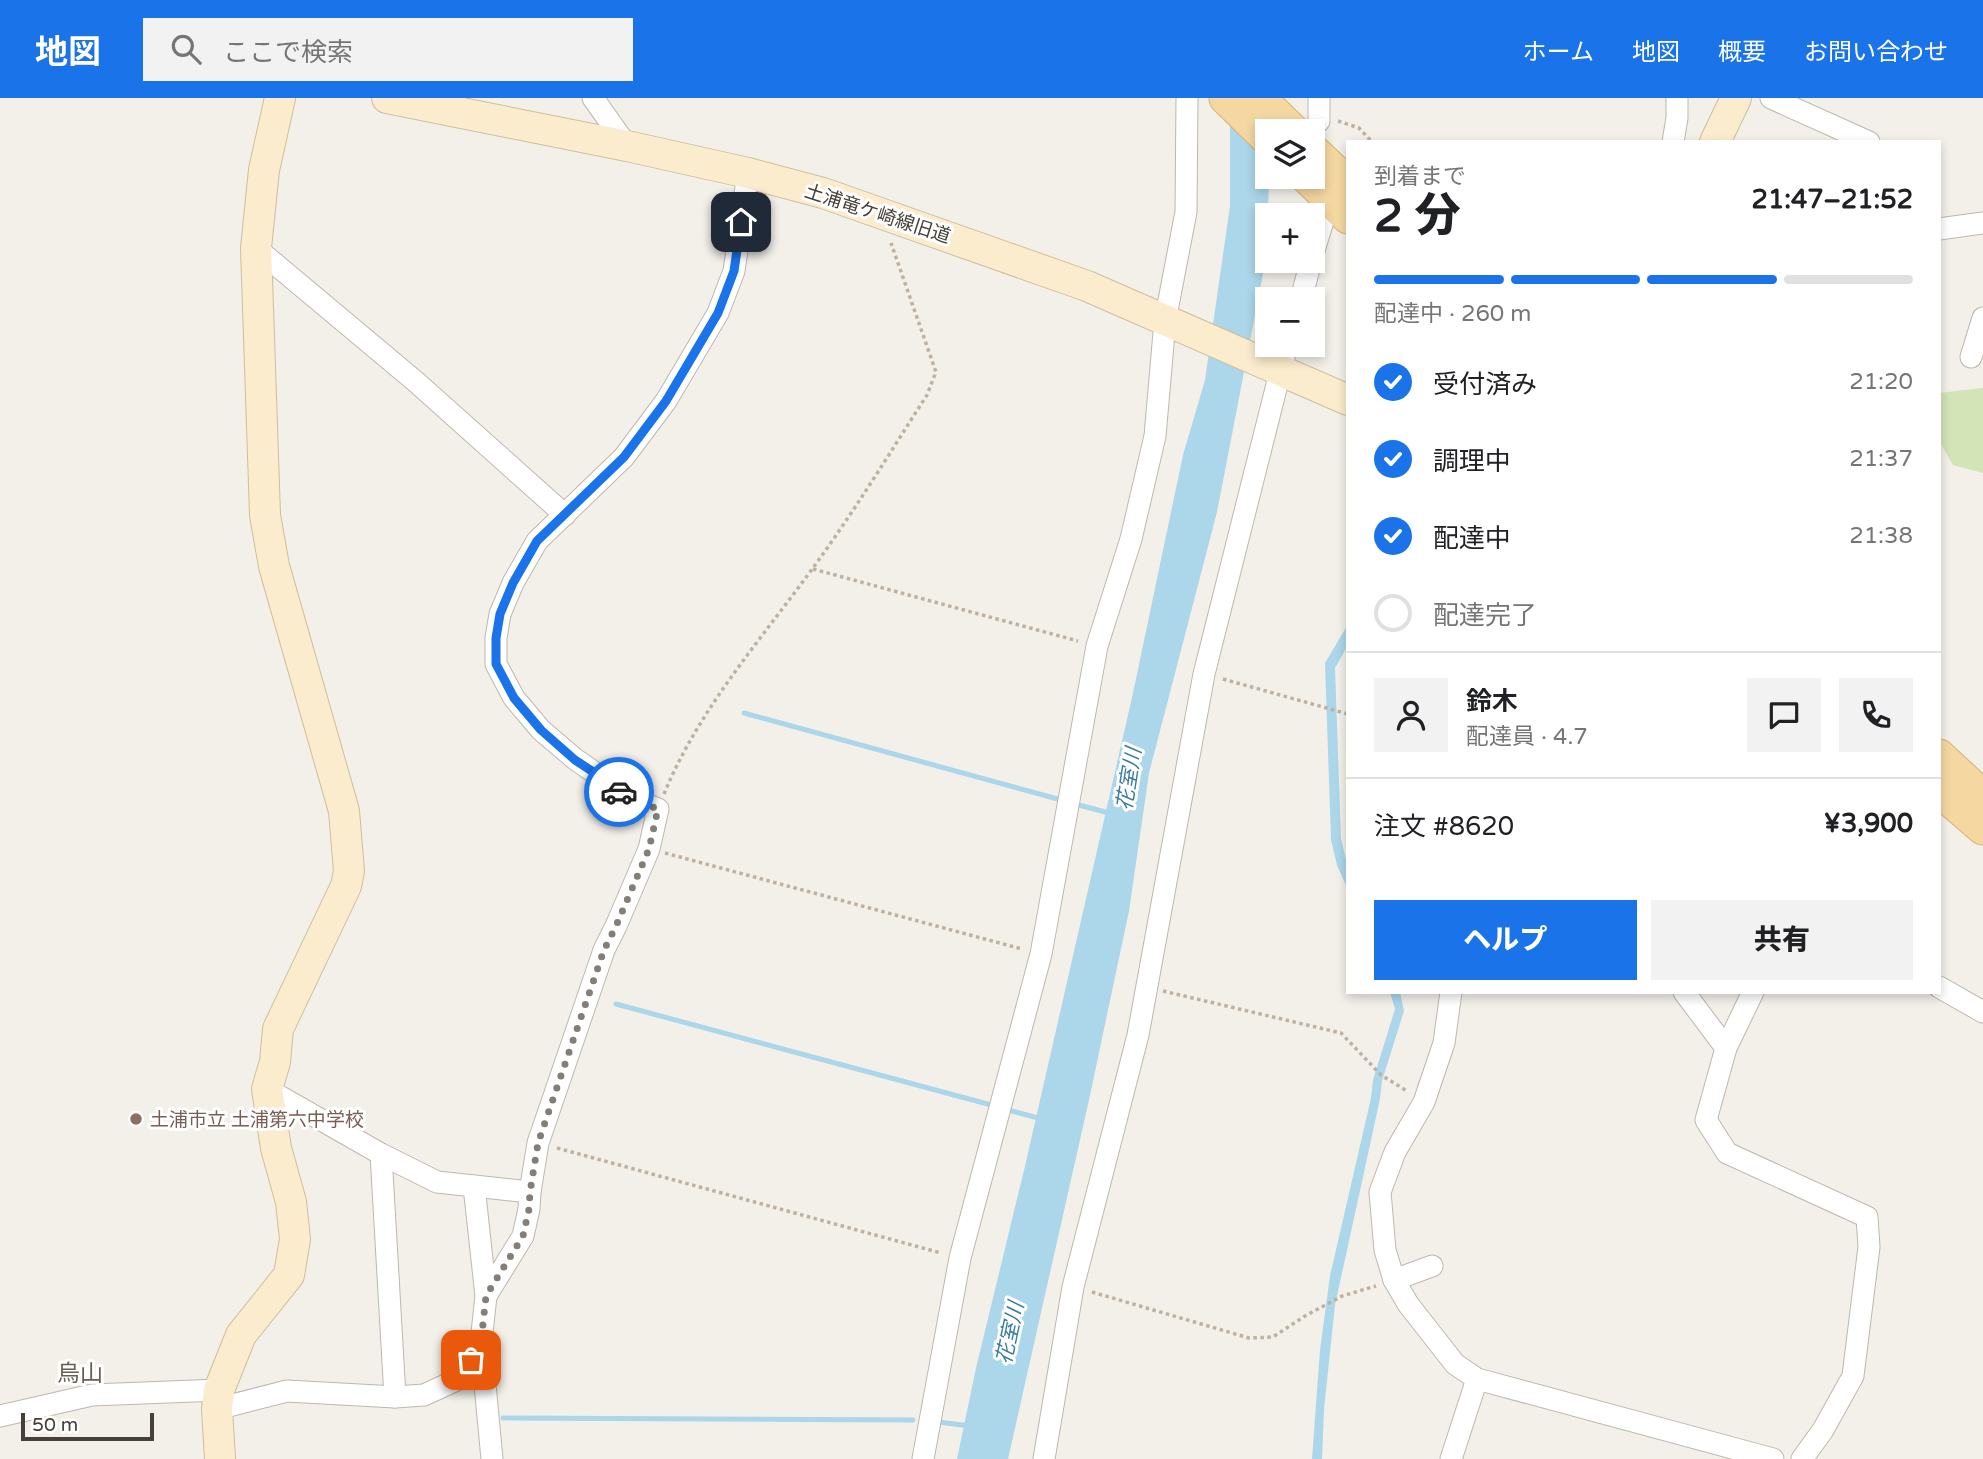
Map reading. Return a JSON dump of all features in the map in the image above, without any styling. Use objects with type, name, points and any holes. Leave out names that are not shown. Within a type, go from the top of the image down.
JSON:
[{"type":"main road","points":[[1226,98],[1255,126]]},
{"type":"main road","points":[[1259,98],[1304,119]]},
{"type":"main road","points":[[1325,144],[1346,181]]},
{"type":"main road","points":[[1315,189],[1335,219]]},
{"type":"main road","points":[[1941,759],[1983,797]]},
{"type":"main road","points":[[1941,792],[1983,828]]},
{"type":"street","points":[[220,1459],[218,1399],[241,1335],[289,1275],[295,1239],[291,1202],[276,1148],[267,1089],[275,1062],[278,1029],[345,886],[349,871],[344,811],[274,566],[265,515],[256,248],[264,170],[280,98]]},
{"type":"street","name":"土浦竜ケ崎線旧道","points":[[387,98],[439,101],[823,193],[1087,286],[1171,324],[1279,360],[1346,399]]},
{"type":"street","points":[[593,98],[627,146]]},
{"type":"street","points":[[923,1459],[960,1258],[1041,954],[1097,646],[1131,539],[1155,436],[1186,212],[1186,98]]},
{"type":"street","points":[[1673,140],[1677,98]]},
{"type":"street","points":[[1716,140],[1736,98]]},
{"type":"street","points":[[1772,98],[1865,140]]},
{"type":"street","points":[[486,1296],[523,1236],[538,1143],[604,950],[649,849],[658,809],[622,795],[575,760],[541,730],[514,698],[496,664],[500,614],[513,583],[537,541],[624,457],[666,401],[718,313],[734,271],[748,173]]},
{"type":"street","points":[[1325,236],[1335,219]]},
{"type":"street","points":[[1941,229],[1982,221]]},
{"type":"street","points":[[256,248],[415,381],[565,515]]},
{"type":"street","points":[[1971,356],[1983,318]]},
{"type":"street","points":[[1044,1459],[1073,1287],[1138,1035],[1204,674],[1279,360]]},
{"type":"street","points":[[1941,988],[1983,1012]]},
{"type":"street","points":[[1451,994],[1444,1043],[1424,1102],[1395,1152],[1380,1192],[1385,1250],[1395,1280],[1408,1304],[1455,1364],[1477,1379],[1773,1459]]},
{"type":"street","points":[[1686,994],[1726,1048]]},
{"type":"street","points":[[1752,994],[1726,1048],[1706,1120],[1727,1153],[1867,1217],[1869,1247],[1853,1376],[1824,1430],[1802,1459]]},
{"type":"street","points":[[267,1089],[437,1182],[530,1192]]},
{"type":"street","points":[[382,1154],[395,1397]]},
{"type":"street","points":[[474,1186],[486,1296],[481,1342],[492,1459]]},
{"type":"street","points":[[1395,1280],[1432,1266]]},
{"type":"street","points":[[0,1416],[92,1395],[218,1399],[287,1391],[395,1397],[424,1395],[461,1378],[481,1342]]},
{"type":"street","points":[[1451,1459],[1477,1379]]},
{"type":"path","points":[[1325,124],[1359,128],[1370,140]]},
{"type":"path","points":[[658,809],[672,775],[709,708],[813,569],[927,395],[936,372],[892,246],[888,215]]},
{"type":"path","points":[[813,569],[1097,646]]},
{"type":"path","points":[[1204,674],[1346,713]]},
{"type":"path","points":[[649,849],[1041,954]]},
{"type":"path","points":[[1147,987],[1341,1033],[1381,1075],[1424,1102]]},
{"type":"path","points":[[538,1143],[960,1258]]},
{"type":"path","points":[[1073,1287],[1249,1338],[1273,1338],[1305,1316],[1342,1296],[1395,1280]]},
{"type":"green space","points":[[1983,388],[1983,473],[1953,465],[1941,444],[1941,393]]},
{"type":"water","name":"花室川","points":[[1230,98],[1255,120],[1255,189],[1269,189],[1268,203],[1255,203],[1255,273],[1263,273],[1260,287],[1255,287],[1255,315],[1217,512],[1149,773],[1129,911],[1008,1459],[957,1459],[1133,693],[1183,455],[1205,380],[1230,206]]},
{"type":"water","points":[[1346,628],[1346,649],[1335,668],[1341,839],[1346,860],[1346,886],[1331,840],[1325,663]]},
{"type":"water","points":[[1391,994],[1400,994],[1404,1011],[1382,1081],[1335,1305],[1324,1409],[1322,1459],[1312,1459],[1320,1350],[1330,1276],[1373,1080],[1395,1009]]},
{"type":"waterway","points":[[744,713],[1065,801]]},
{"type":"waterway","name":"花室川","points":[[1075,804],[1109,813]]},
{"type":"waterway","points":[[616,1004],[995,1106]]},
{"type":"waterway","points":[[1004,1109],[1042,1119]]},
{"type":"waterway","points":[[503,1418],[913,1420]]},
{"type":"waterway","points":[[938,1422],[970,1426]]},
{"type":"way so far","points":[[471,1360],[481,1342],[486,1296],[523,1236],[538,1143],[604,950],[649,849],[658,809],[619,792]]},
{"type":"place","name":"土浦市立 土浦第六中学校","points":[[136,1119]]},
{"type":"district","name":"烏山","points":[[80,1373]]},
{"type":"route","points":[[619,792],[575,760],[541,730],[514,698],[496,664],[500,614],[513,583],[537,541],[624,457],[666,401],[718,313],[734,271],[741,222]]}]
